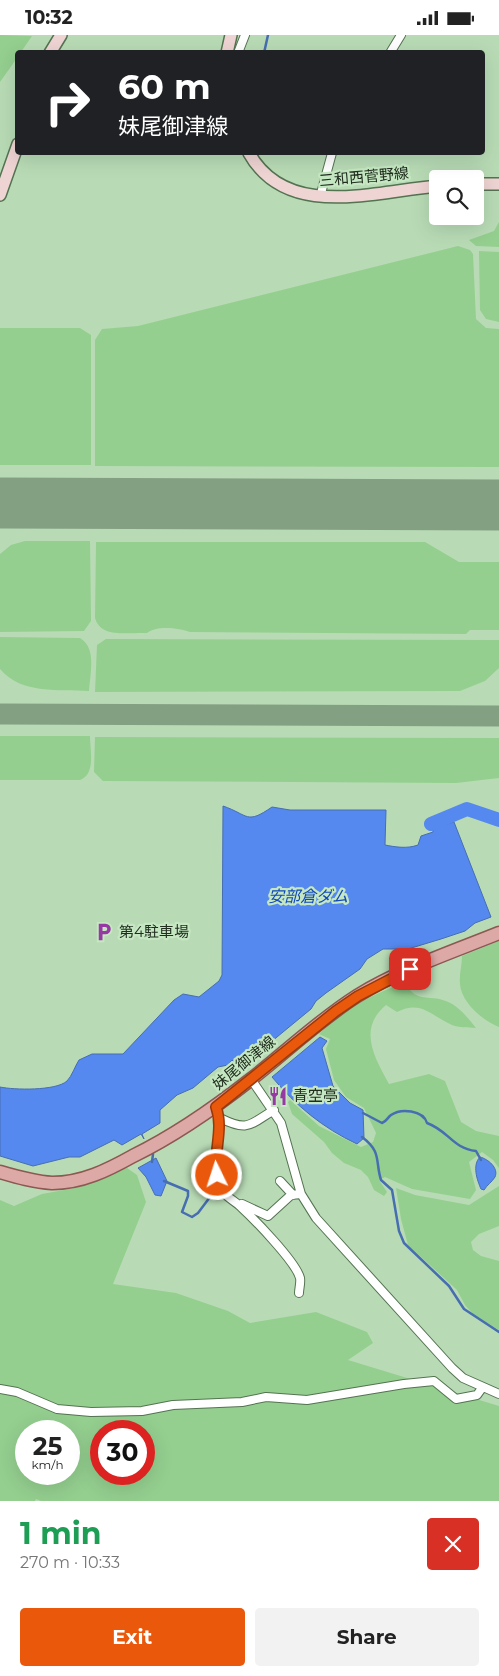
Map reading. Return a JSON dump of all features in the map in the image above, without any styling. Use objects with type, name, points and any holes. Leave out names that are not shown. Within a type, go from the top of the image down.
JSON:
[{"type":"main road","points":[[52,50],[62,35]]},
{"type":"main road","points":[[228,50],[231,35]]},
{"type":"main road","points":[[0,195],[15,152]]},
{"type":"main road","name":"三和西菅野線","points":[[250,155],[263,172],[275,182],[290,190],[320,197],[429,187]]},
{"type":"main road","points":[[484,184],[499,184]]},
{"type":"main road","name":"妹尾御津線","points":[[0,1172],[26,1180],[52,1183],[77,1180],[102,1172],[218,1113],[251,1079],[336,1011],[358,996],[410,969],[499,933]]},
{"type":"street","points":[[239,50],[246,35]]},
{"type":"street","points":[[392,50],[401,35]]},
{"type":"street","points":[[320,197],[331,155]]},
{"type":"street","points":[[251,1079],[274,1110],[281,1123],[297,1194]]},
{"type":"street","points":[[218,1113],[237,1127],[246,1127],[274,1110]]},
{"type":"street","points":[[218,1113],[214,1161],[220,1185],[224,1193],[253,1217],[291,1264],[300,1277],[299,1293]]},
{"type":"street","points":[[280,1181],[297,1194],[316,1218],[452,1369],[463,1378],[499,1394]]},
{"type":"street","points":[[235,1201],[268,1216],[297,1194]]},
{"type":"street","points":[[0,1389],[17,1392],[57,1409],[91,1412],[142,1411],[173,1405],[242,1402],[266,1397],[307,1400],[434,1381],[456,1399],[477,1395],[482,1388]]},
{"type":"green space","points":[[0,35],[32,36],[22,50],[15,50],[15,61],[0,82]]},
{"type":"green space","points":[[499,222],[499,247],[476,246],[469,240],[494,231]]},
{"type":"green space","points":[[458,246],[470,250],[473,254],[476,319],[486,328],[499,329],[499,467],[95,466],[95,340],[102,329],[138,326]]},
{"type":"green space","points":[[479,251],[499,252],[499,322],[486,319],[480,310]]},
{"type":"green space","points":[[0,328],[80,328],[91,335],[91,465],[0,465]]},
{"type":"green space","points":[[25,541],[90,541],[91,621],[84,631],[0,632],[0,554],[11,545]]},
{"type":"green space","points":[[96,542],[425,542],[459,562],[499,562],[499,630],[470,630],[466,634],[190,632],[168,628],[151,630],[147,633],[109,632],[98,625],[95,618]]},
{"type":"green space","points":[[0,637],[80,638],[85,642],[91,654],[89,691],[30,687],[9,677],[0,669]]},
{"type":"green space","points":[[106,639],[499,640],[499,668],[485,681],[460,691],[95,692],[97,645]]},
{"type":"green space","points":[[0,736],[90,736],[91,761],[88,773],[80,780],[0,780]]},
{"type":"green space","points":[[95,737],[499,738],[499,778],[456,783],[103,781],[94,772]]},
{"type":"green space","points":[[499,941],[499,1027],[480,1016],[474,1010],[461,991],[460,981],[462,956]]},
{"type":"green space","points":[[405,983],[409,990],[418,996],[440,999],[455,1006],[476,1028],[455,1026],[419,1008],[405,1009],[397,1012],[386,1005],[377,1014],[372,1024],[371,1034],[374,1054],[389,1084],[429,1074],[445,1081],[461,1122],[476,1131],[499,1136],[499,1168],[493,1160],[482,1152],[469,1162],[476,1190],[470,1199],[412,1189],[385,1177],[379,1180],[387,1192],[384,1196],[374,1190],[368,1177],[361,1170],[344,1163],[332,1153],[324,1142],[292,1114],[288,1102],[290,1100],[319,1126],[361,1147],[373,1142],[376,1133],[364,1108],[346,1097],[334,1080],[326,1049],[330,1039],[319,1034],[338,1017],[359,1004],[381,992]]},
{"type":"green space","points":[[127,1168],[137,1175],[146,1202],[113,1284],[176,1293],[228,1311],[250,1323],[316,1312],[367,1332],[373,1343],[348,1360],[499,1406],[499,1501],[41,1501],[36,1499],[35,1501],[0,1501],[0,1200],[14,1206],[42,1194],[75,1188]]},
{"type":"green space","points":[[499,1186],[499,1226],[479,1234],[471,1242],[473,1250],[481,1256],[499,1261],[499,1330],[473,1314],[465,1305],[457,1290],[408,1245],[396,1188],[415,1195],[469,1205]]},
{"type":"water","name":"安部倉ダム","points":[[223,806],[248,817],[257,816],[272,807],[290,810],[386,810],[385,845],[401,847],[418,845],[421,836],[433,832],[433,828],[454,822],[491,917],[475,923],[465,931],[408,949],[383,949],[367,959],[360,969],[316,1001],[311,1009],[243,1065],[239,1067],[232,1060],[228,1065],[218,1067],[193,1088],[177,1095],[160,1110],[160,1123],[142,1134],[144,1139],[141,1134],[122,1145],[114,1140],[80,1157],[69,1157],[33,1166],[0,1156],[0,1087],[35,1089],[62,1084],[69,1079],[79,1060],[92,1054],[123,1054],[174,1000],[183,994],[199,997],[219,981],[222,975]]},
{"type":"water","points":[[320,1037],[327,1041],[322,1048],[333,1086],[350,1103],[363,1110],[364,1138],[357,1144],[321,1123],[291,1097],[272,1077]]},
{"type":"water","points":[[480,1157],[494,1167],[496,1174],[484,1190],[481,1189],[476,1173],[476,1164]]},
{"type":"water","points":[[156,1158],[167,1181],[161,1196],[155,1195],[146,1177],[138,1168]]},
{"type":"waterway","points":[[265,50],[268,35]]},
{"type":"waterway","points":[[431,824],[467,809],[499,820]]},
{"type":"waterway","points":[[363,1113],[382,1123],[395,1113],[411,1111],[421,1115],[427,1123],[441,1130],[456,1143],[476,1151],[481,1160]]},
{"type":"waterway","points":[[362,1137],[373,1147],[377,1157],[381,1180],[392,1190],[399,1231],[404,1243],[449,1286],[464,1309],[499,1332]]},
{"type":"waterway","points":[[152,1162],[153,1154]]},
{"type":"waterway","points":[[164,1181],[188,1191],[182,1212],[192,1217],[198,1213],[213,1193],[219,1192]]},
{"type":"taxiway","points":[[0,511],[29,503]]},
{"type":"taxiway","points":[[472,505],[499,514]]},
{"type":"taxiway","points":[[0,714],[499,716]]},
{"type":"runway","points":[[0,503],[499,505]]},
{"type":"place","name":"第4駐車場","points":[[104,932]]},
{"type":"place","name":"青空亭","points":[[278,1096]]},
{"type":"route","points":[[217,1175],[214,1161],[220,1119],[216,1107],[336,1011],[380,983],[410,969]]}]
